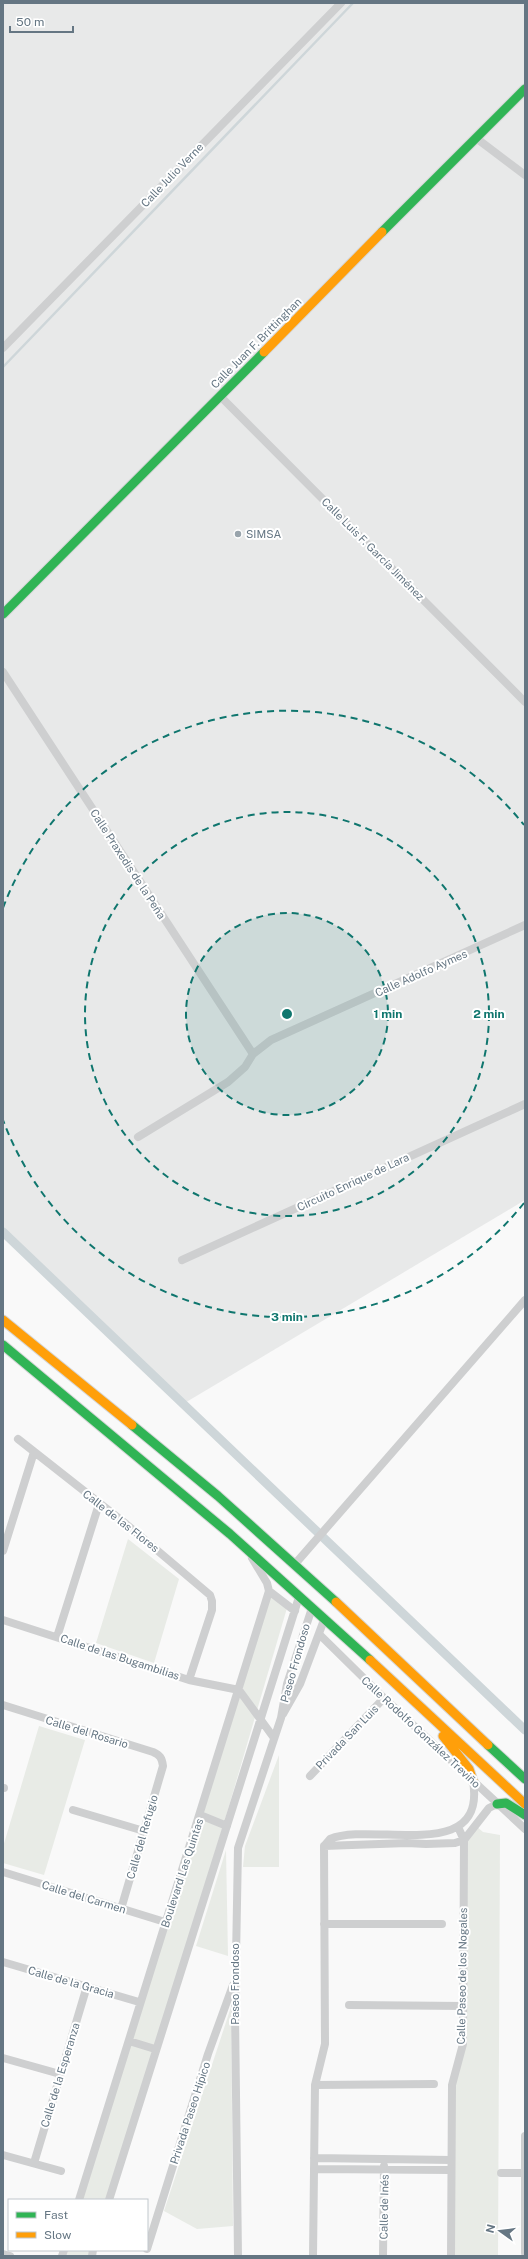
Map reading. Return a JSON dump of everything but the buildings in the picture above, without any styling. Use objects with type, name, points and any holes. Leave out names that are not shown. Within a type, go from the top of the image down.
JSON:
[{"type":"main road","name":"Calle Juan F. Brittinghan","points":[[3,614],[525,89]]},
{"type":"main road","points":[[3,1320],[218,1496],[295,1564],[525,1779]]},
{"type":"main road","points":[[5,1347],[246,1549],[437,1721],[525,1804]]},
{"type":"main road","points":[[437,1721],[442,1734],[469,1769],[473,1781]]},
{"type":"main road","points":[[497,1804],[506,1803],[525,1814]]},
{"type":"street","name":"Calle Julio Verne","points":[[3,348],[341,3]]},
{"type":"street","points":[[476,138],[525,174]]},
{"type":"street","name":"Calle Luis F. García Jiménez","points":[[220,396],[525,702]]},
{"type":"street","name":"Calle Praxedis de la Peña","points":[[3,672],[253,1054]]},
{"type":"street","name":"Calle Adolfo Aymes","points":[[138,1137],[228,1082],[245,1067],[253,1054],[271,1040],[525,925]]},
{"type":"street","name":"Circuito Enrique de Lara","points":[[182,1260],[525,1104]]},
{"type":"street","points":[[295,1564],[525,1300]]},
{"type":"street","name":"Calle de las Flores","points":[[18,1439],[203,1587],[210,1595],[212,1610],[189,1680]]},
{"type":"street","points":[[3,1551],[34,1452]]},
{"type":"street","points":[[57,1637],[100,1504]]},
{"type":"street","points":[[246,1549],[267,1583],[269,1591],[295,1611]]},
{"type":"street","name":"Boulevard Las Quintas","points":[[79,2199],[129,2041],[139,2002],[200,1815],[269,1591]]},
{"type":"street","points":[[109,2199],[155,2049],[299,1597]]},
{"type":"street","name":"Paseo Frondoso","points":[[238,2256],[235,1978],[238,1848],[281,1718],[292,1668],[312,1608]]},
{"type":"street","name":"Calle de las Bugambilias","points":[[3,1620],[189,1680],[239,1690]]},
{"type":"street","name":"Paseo Frondoso","points":[[281,1718],[295,1696],[324,1620]]},
{"type":"street","name":"Calle Rodolfo González Treviño","points":[[319,1634],[384,1698],[525,1829]]},
{"type":"street","points":[[299,1647],[313,1651]]},
{"type":"street","points":[[292,1668],[305,1671]]},
{"type":"street","points":[[239,1690],[274,1738]]},
{"type":"street","name":"Privada San Luis","points":[[310,1776],[384,1698]]},
{"type":"street","name":"Calle del Rosario","points":[[3,1706],[153,1752],[159,1755],[163,1766]]},
{"type":"street","name":"Calle del Refugio","points":[[121,1909],[163,1766]]},
{"type":"street","points":[[313,2256],[315,2085],[325,2044],[324,1846],[330,1839],[343,1835],[440,1833],[458,1828],[472,1810],[475,1800],[473,1781]]},
{"type":"street","points":[[324,1846],[407,1843],[447,1844],[464,1840],[473,1826],[489,1808],[497,1804]]},
{"type":"street","points":[[73,1810],[144,1831]]},
{"type":"street","points":[[200,1815],[227,1826]]},
{"type":"street","points":[[458,1828],[464,1840]]},
{"type":"street","name":"Calle Paseo de los Nogales","points":[[450,2256],[452,2085],[463,2044],[464,1840]]},
{"type":"street","name":"Calle del Carmen","points":[[3,1872],[165,1922]]},
{"type":"street","points":[[324,1924],[442,1924]]},
{"type":"street","name":"Calle de la Gracia","points":[[3,1962],[139,2002]]},
{"type":"street","name":"Privada Paseo Hípico","points":[[148,2246],[208,2054],[235,1978]]},
{"type":"street","name":"Calle de la Esperanza","points":[[34,2163],[87,1986]]},
{"type":"street","points":[[349,2004],[464,2006]]},
{"type":"street","points":[[129,2041],[155,2049]]},
{"type":"street","points":[[3,2058],[60,2074]]},
{"type":"street","points":[[315,2085],[434,2084]]},
{"type":"street","points":[[525,2136],[525,2253]]},
{"type":"street","points":[[3,2155],[61,2171]]},
{"type":"street","points":[[314,2158],[451,2160]]},
{"type":"street","name":"Calle de Inés","points":[[383,2256],[384,2159]]},
{"type":"street","points":[[314,2169],[451,2170]]},
{"type":"street","points":[[501,2173],[525,2173]]},
{"type":"shaded area","points":[[3,3],[525,3],[525,1200],[183,1404],[3,1237]]},
{"type":"shaded area","points":[[128,1539],[179,1579],[154,1663],[96,1643]]},
{"type":"shaded area","points":[[270,1596],[287,1608],[224,1823],[107,2199],[82,2199]]},
{"type":"shaded area","points":[[39,1726],[85,1740],[44,1875],[3,1863],[3,1847]]},
{"type":"shaded area","points":[[279,1755],[279,1867],[243,1867],[245,1846]]},
{"type":"shaded area","points":[[476,1826],[483,1832],[500,1835],[498,2256],[452,2256],[454,2084],[465,2044],[465,1840]]},
{"type":"shaded area","points":[[226,1850],[228,1956],[196,1946]]},
{"type":"shaded area","points":[[231,2007],[233,2226],[197,2229],[164,2211]]},
{"type":"shaded area","points":[[66,2251],[91,2251],[90,2256],[65,2256]]},
{"type":"waterway","points":[[3,367],[353,3]]},
{"type":"waterway","points":[[3,1232],[525,1730]]},
{"type":"traffic: fast","points":[[382,232],[525,89]]},
{"type":"traffic: fast","points":[[3,614],[264,352]]},
{"type":"traffic: fast","points":[[3,1345],[230,1534],[370,1660]]},
{"type":"traffic: fast","points":[[132,1425],[218,1496],[336,1602]]},
{"type":"traffic: fast","points":[[488,1745],[525,1779]]},
{"type":"traffic: fast","points":[[497,1804],[506,1803],[525,1815]]},
{"type":"traffic: slow","points":[[264,352],[382,232]]},
{"type":"traffic: slow","points":[[3,1320],[132,1425]]},
{"type":"traffic: slow","points":[[336,1602],[488,1745]]},
{"type":"traffic: slow","points":[[370,1660],[525,1804]]},
{"type":"traffic: slow","points":[[443,1736],[469,1769],[473,1781]]},
{"type":"place","name":"SIMSA","points":[[238,534]]}]
